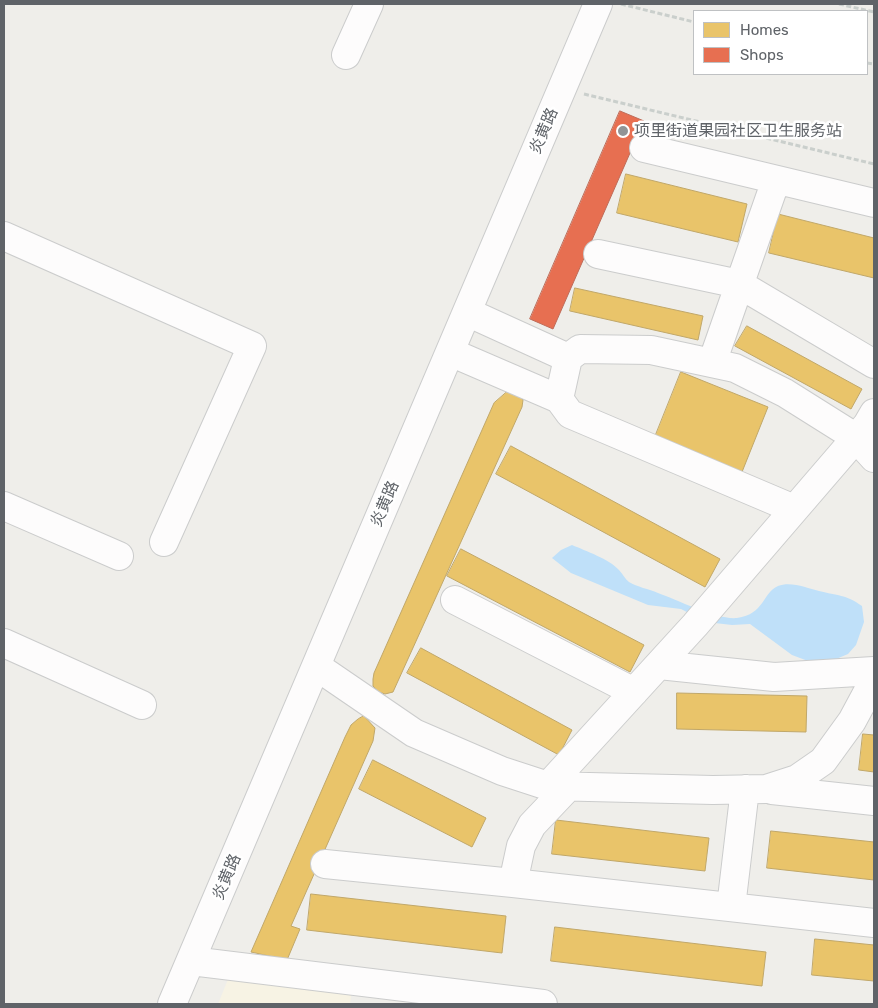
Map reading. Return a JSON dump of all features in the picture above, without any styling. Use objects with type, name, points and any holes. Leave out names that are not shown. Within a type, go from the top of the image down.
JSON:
[{"type":"street","points":[[346,55],[369,4]]},
{"type":"street","name":"炎黄路","points":[[172,1004],[598,4]]},
{"type":"street","points":[[644,148],[874,202]]},
{"type":"street","points":[[712,363],[776,180]]},
{"type":"street","points":[[4,236],[252,346],[164,542]]},
{"type":"street","points":[[598,254],[739,284],[874,364]]},
{"type":"street","points":[[467,312],[568,358]]},
{"type":"street","points":[[559,399],[568,358],[580,349],[651,350],[735,368],[785,393],[855,437],[874,458]]},
{"type":"street","points":[[450,352],[559,399],[570,414],[794,508]]},
{"type":"street","points":[[513,882],[520,846],[559,786],[634,692],[703,616],[867,425],[874,413]]},
{"type":"street","points":[[4,506],[119,556]]},
{"type":"street","points":[[455,600],[634,692]]},
{"type":"street","points":[[4,643],[142,705]]},
{"type":"street","points":[[659,665],[774,677],[874,671]]},
{"type":"street","points":[[316,666],[414,733],[502,771],[559,786],[756,789],[874,801]]},
{"type":"street","points":[[756,789],[797,779],[823,761],[870,695]]},
{"type":"street","points":[[731,907],[756,789]]},
{"type":"street","points":[[325,864],[513,882],[874,923]]},
{"type":"street","points":[[191,961],[444,998],[543,1004]]},
{"type":"path","points":[[618,4],[693,22]]},
{"type":"path","points":[[839,4],[865,10]]},
{"type":"path","points":[[562,89],[874,164]]},
{"type":"shaded area","points":[[231,972],[352,987],[350,1004],[218,1004]]},
{"type":"water","points":[[572,545],[609,562],[632,584],[719,616],[737,618],[746,616],[758,608],[773,589],[788,584],[851,599],[862,606],[864,622],[856,645],[848,654],[829,662],[808,661],[792,655],[750,624],[732,625],[706,622],[681,609],[648,605],[571,573],[552,558],[561,550]]},
{"type":"building: Homes","points":[[626,174],[747,204],[738,242],[617,213]]},
{"type":"building: Homes","points":[[778,214],[874,238],[874,278],[769,253]]},
{"type":"building: Homes","points":[[575,288],[703,316],[698,340],[570,311]]},
{"type":"building: Homes","points":[[747,326],[862,389],[851,409],[735,346]]},
{"type":"building: Homes","points":[[681,372],[768,407],[742,472],[655,437]]},
{"type":"building: Homes","points":[[508,391],[516,393],[523,400],[522,407],[393,692],[385,694],[379,692],[373,686],[374,673],[494,403]]},
{"type":"building: Homes","points":[[511,446],[720,559],[705,587],[496,474]]},
{"type":"building: Homes","points":[[461,549],[644,645],[630,672],[447,576]]},
{"type":"building: Homes","points":[[421,648],[572,730],[559,755],[407,673]]},
{"type":"building: Homes","points":[[677,693],[807,696],[806,732],[677,729]]},
{"type":"building: Homes","points":[[364,716],[375,728],[373,741],[291,926],[300,929],[287,960],[251,952],[345,737],[351,725]]},
{"type":"building: Homes","points":[[863,734],[874,735],[874,772],[859,770]]},
{"type":"building: Homes","points":[[373,760],[486,818],[472,847],[359,789]]},
{"type":"building: Homes","points":[[556,820],[709,838],[705,871],[552,854]]},
{"type":"building: Homes","points":[[771,831],[874,842],[874,880],[767,868]]},
{"type":"building: Homes","points":[[311,894],[506,916],[502,953],[307,930]]},
{"type":"building: Homes","points":[[555,927],[766,952],[762,986],[551,961]]},
{"type":"building: Homes","points":[[815,939],[874,945],[874,981],[812,975]]},
{"type":"building: Shops","points":[[620,111],[644,121],[553,329],[530,319]]},
{"type":"place","name":"项里街道果园社区卫生服务站","points":[[623,131]]}]
